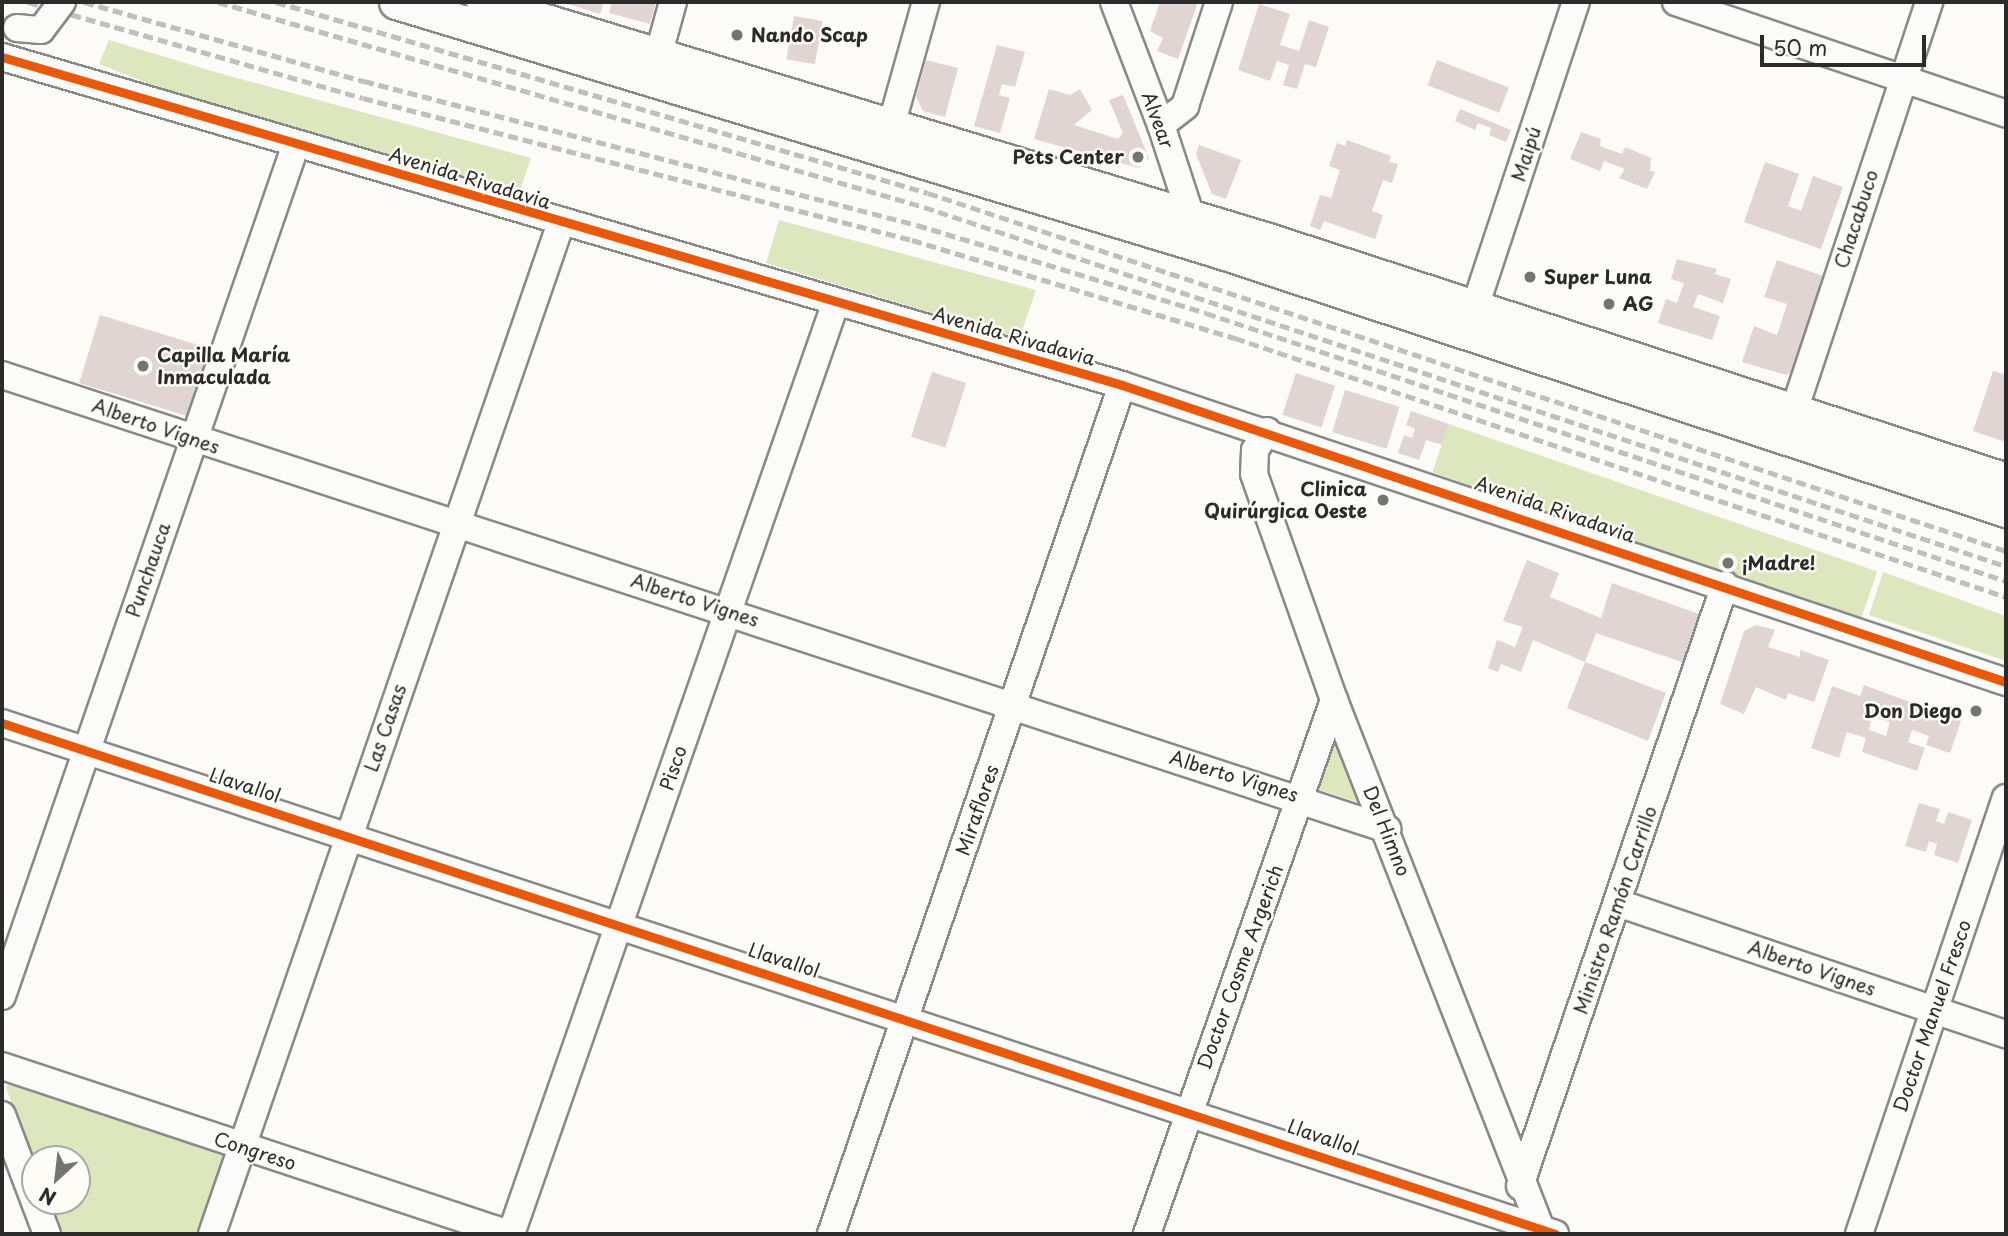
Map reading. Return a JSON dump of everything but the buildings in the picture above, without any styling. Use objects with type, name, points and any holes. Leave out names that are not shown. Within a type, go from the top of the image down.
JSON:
[{"type":"main road","points":[[396,2],[655,65]]},
{"type":"main road","points":[[483,2],[655,65],[1188,229],[1790,423],[2006,480]]},
{"type":"main road","points":[[1188,229],[1475,307],[1790,423],[2006,510]]},
{"type":"street","points":[[2,23],[41,30],[55,18],[62,2]]},
{"type":"street","points":[[655,65],[673,2]]},
{"type":"street","points":[[889,137],[926,2]]},
{"type":"street","name":"Alvear","points":[[1114,2],[1161,125],[1188,229]]},
{"type":"street","points":[[1161,125],[1185,106],[1219,2]]},
{"type":"street","name":"Maipú","points":[[1475,307],[1576,2]]},
{"type":"street","points":[[1676,2],[2006,114]]},
{"type":"street","name":"Chacabuco","points":[[1790,423],[1929,2]]},
{"type":"street","name":"Avenida Rivadavia","points":[[2,57],[561,223],[1122,385],[1726,585],[2006,682]]},
{"type":"street","name":"Punchauca","points":[[2,996],[296,144]]},
{"type":"street","name":"Las Casas","points":[[212,1234],[347,836],[561,223]]},
{"type":"street","name":"Pisco","points":[[510,1234],[836,302]]},
{"type":"street","name":"Alberto Vignes","points":[[2,376],[456,524],[728,609],[1013,708],[1301,797],[1387,829]]},
{"type":"street","name":"Miraflores","points":[[831,1234],[1122,385]]},
{"type":"street","name":"Del Himno","points":[[1267,432],[1255,450],[1254,474],[1334,700],[1387,829],[1522,1180],[1548,1232]]},
{"type":"street","name":"Ministro Ramón Carrillo","points":[[1506,1226],[1726,585]]},
{"type":"street","name":"Doctor Cosme Argerich","points":[[1147,1234],[1334,700]]},
{"type":"street","name":"Llavallol","points":[[2,723],[1189,1111],[1506,1226],[1548,1232]]},
{"type":"street","name":"Doctor Manuel Fresco","points":[[1859,1234],[2006,797]]},
{"type":"street","name":"Alberto Vignes","points":[[1618,903],[2006,1034]]},
{"type":"street","name":"Congreso","points":[[2,1066],[510,1234]]},
{"type":"street","points":[[2,1115],[47,1234]]},
{"type":"green space","points":[[109,40],[215,72],[531,158],[519,193],[216,110],[99,64]]},
{"type":"green space","points":[[779,220],[1036,290],[1019,339],[766,263]]},
{"type":"green space","points":[[1449,424],[1877,571],[1861,620],[1432,472]]},
{"type":"green space","points":[[1883,572],[2006,616],[2006,661],[1869,615]]},
{"type":"green space","points":[[1336,740],[1360,801],[1317,789]]},
{"type":"green space","points":[[12,1079],[230,1152],[200,1234],[62,1234],[55,1215],[91,1215],[91,1145],[28,1145],[6,1088]]},
{"type":"railway","points":[[28,2],[363,98],[912,240],[1235,338],[2006,597]]},
{"type":"railway","points":[[84,2],[364,81],[917,225],[1206,313],[2006,581]]},
{"type":"railway","points":[[218,2],[924,207],[2006,566]]},
{"type":"railway","points":[[276,2],[928,193],[2006,551]]},
{"type":"cycle path","points":[[2,57],[1122,385],[2006,682]]},
{"type":"cycle path","points":[[2,723],[1555,1234]]},
{"type":"place","name":"Nando Scap","points":[[737,35]]},
{"type":"place","name":"Pets Center","points":[[1138,157]]},
{"type":"place","name":"Super Luna","points":[[1530,277]]},
{"type":"place","name":"AG","points":[[1609,304]]},
{"type":"place","name":"Capilla María Inmaculada","points":[[143,366]]},
{"type":"place","name":"Clinica Quirúrgica Oeste","points":[[1383,500]]},
{"type":"place","name":"¡Madre!","points":[[1728,563]]},
{"type":"place","name":"Don Diego","points":[[1976,711]]}]
